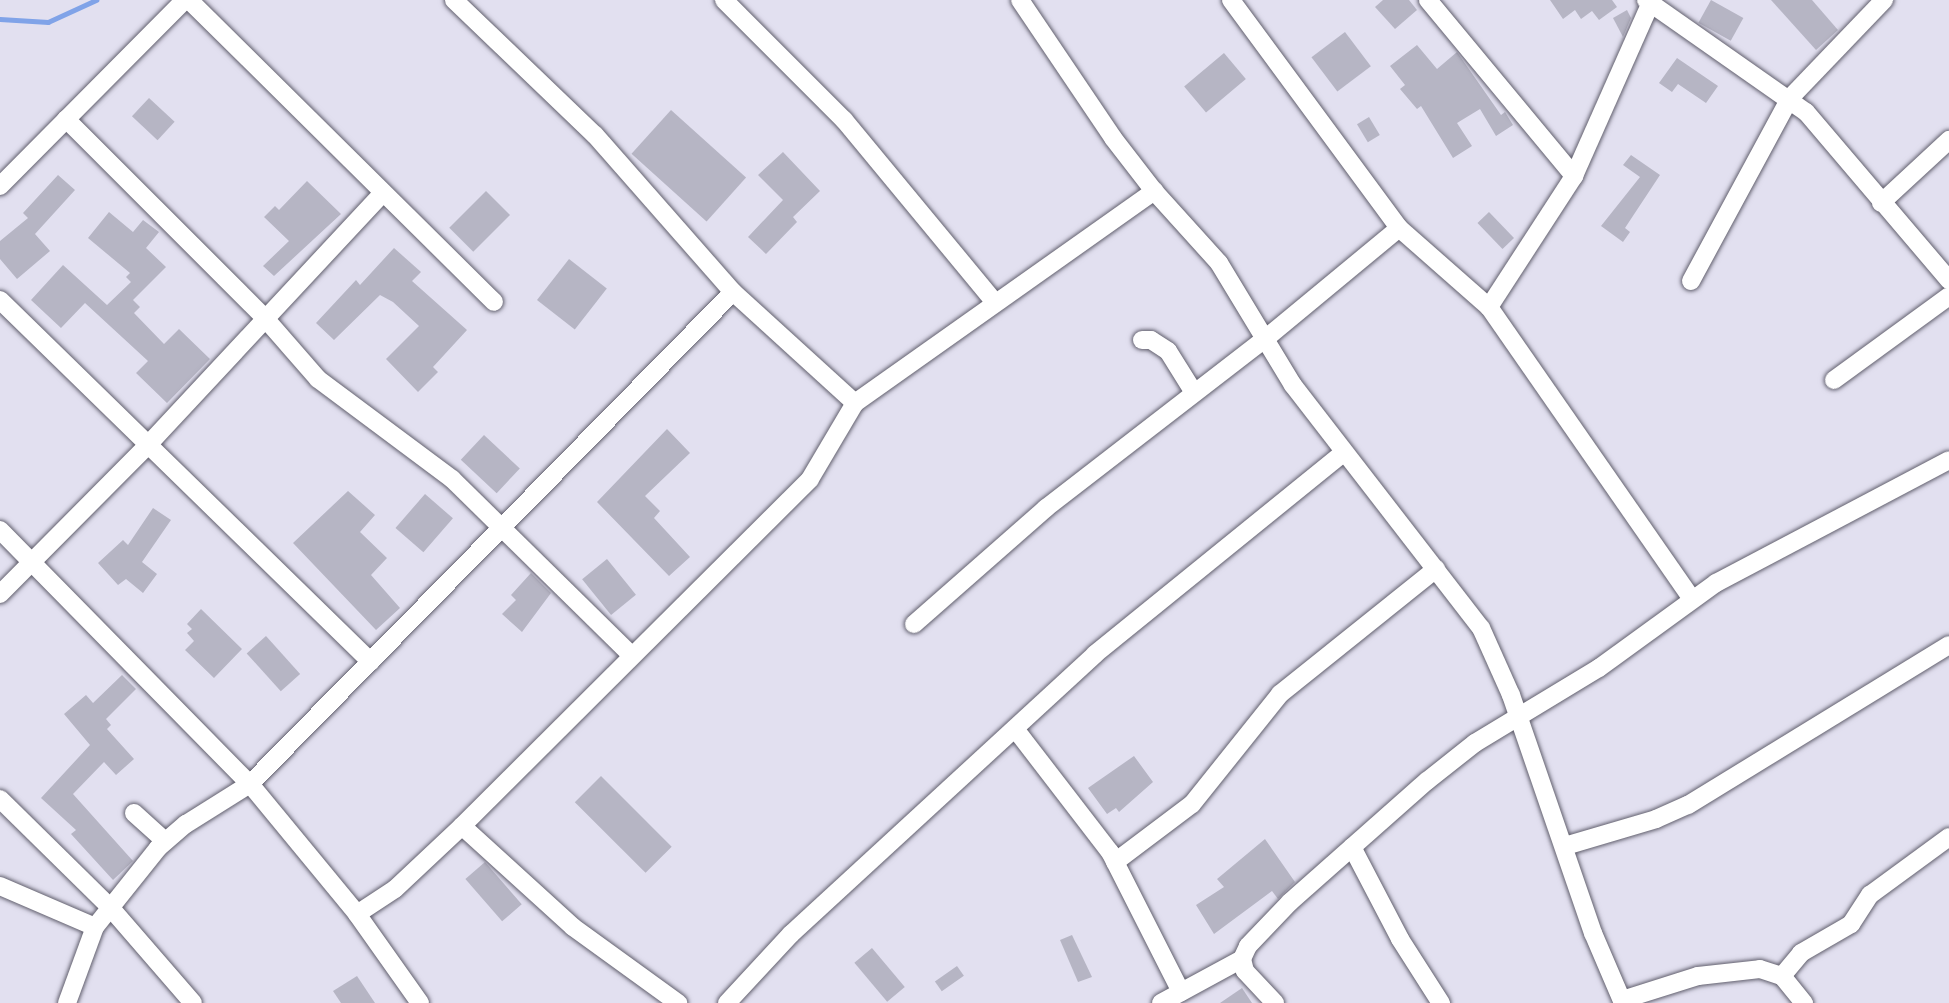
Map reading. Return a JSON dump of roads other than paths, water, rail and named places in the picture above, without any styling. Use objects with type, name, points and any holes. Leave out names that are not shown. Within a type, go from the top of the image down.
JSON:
[{"type":"street","points":[[0,186],[187,0],[327,132],[381,195],[494,302]]},
{"type":"street","points":[[454,0],[595,135],[733,292],[855,403]]},
{"type":"street","points":[[1020,0],[1154,191],[1219,263],[1265,339],[1343,453],[1436,569],[1492,648],[1565,846],[1593,933],[1622,1002],[1698,976],[1760,969],[1782,976],[1804,1003]]},
{"type":"street","points":[[1231,0],[1276,56],[1327,136],[1399,229],[1489,307],[1691,598]]},
{"type":"street","points":[[1428,0],[1574,176]]},
{"type":"street","points":[[1691,281],[1790,98],[1884,0]]},
{"type":"street","points":[[730,1],[844,120],[994,301]]},
{"type":"street","points":[[1489,307],[1574,176],[1649,2],[1790,98],[1949,279]]},
{"type":"street","points":[[66,120],[264,317],[318,379],[452,479],[632,656]]},
{"type":"street","points":[[1881,203],[1949,140]]},
{"type":"street","points":[[357,914],[395,889],[462,826],[810,480],[855,403],[994,301],[1154,191]]},
{"type":"street","points":[[0,594],[146,447],[264,317],[381,195]]},
{"type":"street","points":[[914,624],[1046,508],[1193,391],[1265,339],[1399,229]]},
{"type":"street","points":[[67,1003],[95,927],[108,906],[165,841],[250,784],[371,662],[500,525],[733,292]]},
{"type":"street","points":[[1834,380],[1949,296]]},
{"type":"street","points":[[0,300],[146,447],[371,662]]},
{"type":"street","points":[[1142,341],[1150,340],[1168,351],[1193,391]]},
{"type":"street","points":[[727,1003],[791,934],[1016,730],[1095,654],[1343,453]]},
{"type":"street","points":[[1160,1003],[1242,959],[1248,946],[1290,902],[1475,743],[1600,668],[1691,598],[1949,460]]},
{"type":"street","points":[[0,530],[250,784],[357,914],[420,1003]]},
{"type":"street","points":[[1115,862],[1192,804],[1280,694],[1436,569]]},
{"type":"street","points":[[1565,846],[1656,819],[1688,805],[1949,645]]},
{"type":"street","points":[[1016,730],[1115,862],[1181,992]]},
{"type":"street","points":[[0,799],[108,906],[193,1003]]},
{"type":"street","points":[[134,813],[165,841]]},
{"type":"street","points":[[462,826],[573,927],[678,1003]]},
{"type":"street","points":[[1782,976],[1801,953],[1851,925],[1870,895],[1949,837]]},
{"type":"street","points":[[1352,847],[1407,951],[1441,1003]]},
{"type":"street","points":[[0,886],[95,927]]},
{"type":"street","points":[[1242,959],[1245,971],[1275,1003]]},
{"type":"waterway","points":[[0,19],[48,22],[96,0]]}]
